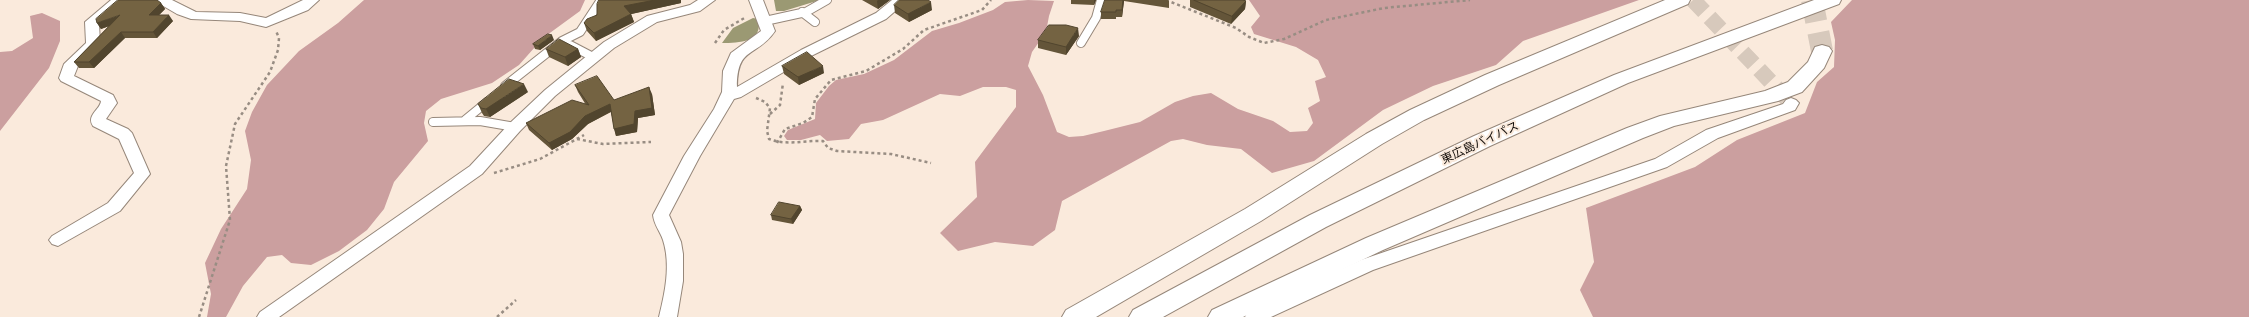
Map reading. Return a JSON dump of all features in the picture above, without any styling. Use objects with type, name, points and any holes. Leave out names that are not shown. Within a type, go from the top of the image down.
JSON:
[{"type":"highway","points":[[1075,317],[1253,215],[1374,139],[1417,115],[1492,80],[1681,0]]},
{"type":"highway","name":"東広島バイパス","points":[[1142,317],[1318,221],[1482,141],[1620,79],[1756,27],[1832,0]]},
{"type":"highway","points":[[1221,317],[1278,288],[1384,240],[1635,133],[1668,121],[1771,96],[1795,87],[1817,64],[1822,51]]},
{"type":"street","points":[[58,240],[114,207],[142,174],[126,137],[122,133],[98,122],[98,118],[109,103],[108,98],[66,78],[66,72],[71,65],[93,44],[95,39],[92,22],[120,0]]},
{"type":"street","points":[[160,0],[172,4],[186,13],[196,16],[242,15],[266,23],[303,7],[312,0]]},
{"type":"street","points":[[266,317],[449,191],[479,167],[515,127],[593,57],[639,26],[666,15],[695,8],[708,0]]},
{"type":"street","points":[[668,317],[675,256],[674,242],[669,229],[662,222],[661,215],[692,156],[732,95],[806,53],[881,16],[901,0]]},
{"type":"street","points":[[732,95],[730,71],[738,53],[768,31],[761,11]]},
{"type":"street","points":[[1254,317],[1367,264],[1662,163],[1712,134],[1790,107],[1791,103]]},
{"type":"lane","points":[[465,120],[562,41],[580,32],[601,0]]},
{"type":"lane","points":[[761,11],[802,12],[822,6],[827,0]]},
{"type":"lane","points":[[1081,43],[1096,18],[1101,0]]},
{"type":"lane","points":[[802,12],[815,22]]},
{"type":"lane","points":[[562,41],[593,57]]},
{"type":"lane","points":[[433,122],[465,120],[515,127]]},
{"type":"path","points":[[777,143],[785,129],[803,123],[812,117],[815,99],[831,80],[840,76],[866,71],[903,49],[924,30],[982,10],[991,0]]},
{"type":"path","points":[[1166,0],[1236,28],[1249,37],[1264,43],[1284,39],[1326,20],[1377,9],[1470,0]]},
{"type":"path","points":[[716,43],[724,30],[733,24],[761,11]]},
{"type":"path","points":[[199,317],[230,220],[226,166],[235,124],[263,84],[278,50],[279,38],[277,32],[266,23]]},
{"type":"path","points":[[770,114],[776,110],[781,103],[783,82]]},
{"type":"path","points":[[732,95],[765,102],[770,108],[767,131],[769,139],[777,143],[788,145],[817,140],[823,141],[828,148],[837,151],[891,154],[931,163]]},
{"type":"path","points":[[479,167],[496,174],[511,170],[540,159],[584,135]]},
{"type":"path","points":[[576,139],[603,144],[651,142]]},
{"type":"path","points":[[497,317],[516,300]]},
{"type":"shaded area","points":[[364,0],[585,0],[580,11],[543,38],[519,65],[492,83],[441,99],[426,111],[424,123],[428,141],[394,182],[384,209],[367,230],[339,251],[311,265],[291,263],[282,255],[267,257],[243,286],[226,317],[207,317],[211,294],[205,263],[221,229],[247,189],[251,160],[245,131],[252,112],[267,85],[299,51],[338,23]]},
{"type":"shaded area","points":[[774,0],[820,0],[784,11],[776,11]]},
{"type":"shaded area","points":[[1028,0],[1054,1],[1046,32],[1032,52],[1028,66],[1043,95],[1057,132],[1069,137],[1083,136],[1140,122],[1175,102],[1193,96],[1211,93],[1238,109],[1273,121],[1290,132],[1307,131],[1313,123],[1308,108],[1320,101],[1315,81],[1326,77],[1318,60],[1296,47],[1254,34],[1251,27],[1260,16],[1249,0],[1639,0],[1523,41],[1496,65],[1433,86],[1383,110],[1314,161],[1272,173],[1241,149],[1207,145],[1183,139],[1171,141],[1062,201],[1055,230],[1033,246],[995,242],[958,251],[940,233],[977,197],[975,162],[1016,107],[1016,90],[1006,87],[983,87],[960,96],[940,94],[883,120],[861,124],[849,139],[827,141],[820,135],[801,140],[787,140],[784,136],[788,130],[815,119],[816,103],[829,86],[836,80],[864,74],[894,60],[932,31],[959,23],[993,10],[1005,2]]},
{"type":"shaded area","points":[[1852,0],[2249,0],[2249,317],[1593,317],[1580,290],[1594,262],[1586,208],[1695,167],[1737,140],[1805,113],[1817,82],[1834,67],[1835,40],[1831,22]]},
{"type":"shaded area","points":[[42,13],[60,21],[60,41],[49,68],[0,131],[0,52],[12,51],[33,38],[30,16]]},
{"type":"shaded area","points":[[753,18],[758,19],[759,27],[754,37],[749,40],[722,43],[733,28]]},
{"type":"building","points":[[118,0],[157,0],[161,3],[149,15],[169,15],[153,32],[121,32],[89,62],[74,62],[120,15],[97,23],[96,19]]},
{"type":"building","points":[[599,0],[655,0],[624,6],[631,14],[594,33],[584,23],[587,19],[597,15],[597,4]]},
{"type":"building","points":[[899,0],[928,0],[931,2],[908,14],[894,5]]},
{"type":"building","points":[[1105,0],[1123,0],[1122,10],[1116,10],[1116,12],[1101,12]]},
{"type":"building","points":[[1194,0],[1243,0],[1246,1],[1232,16]]},
{"type":"building","points":[[1049,25],[1066,25],[1078,28],[1066,47],[1038,40]]},
{"type":"building","points":[[548,34],[552,35],[538,46],[533,44]]},
{"type":"building","points":[[559,39],[578,49],[565,57],[546,49]]},
{"type":"building","points":[[807,52],[823,66],[798,77],[782,66]]},
{"type":"building","points":[[597,76],[614,100],[649,87],[652,108],[635,111],[634,124],[614,129],[610,104],[585,116],[570,132],[549,143],[526,123],[572,100],[589,105],[575,85]]},
{"type":"building","points":[[509,79],[524,84],[486,109],[481,108],[478,104]]},
{"type":"building","points":[[779,202],[800,206],[791,219],[771,215]]},
{"type":"tunnel","points":[[1693,0],[1791,103]]},
{"type":"tunnel","points":[[1812,0],[1822,51]]}]
